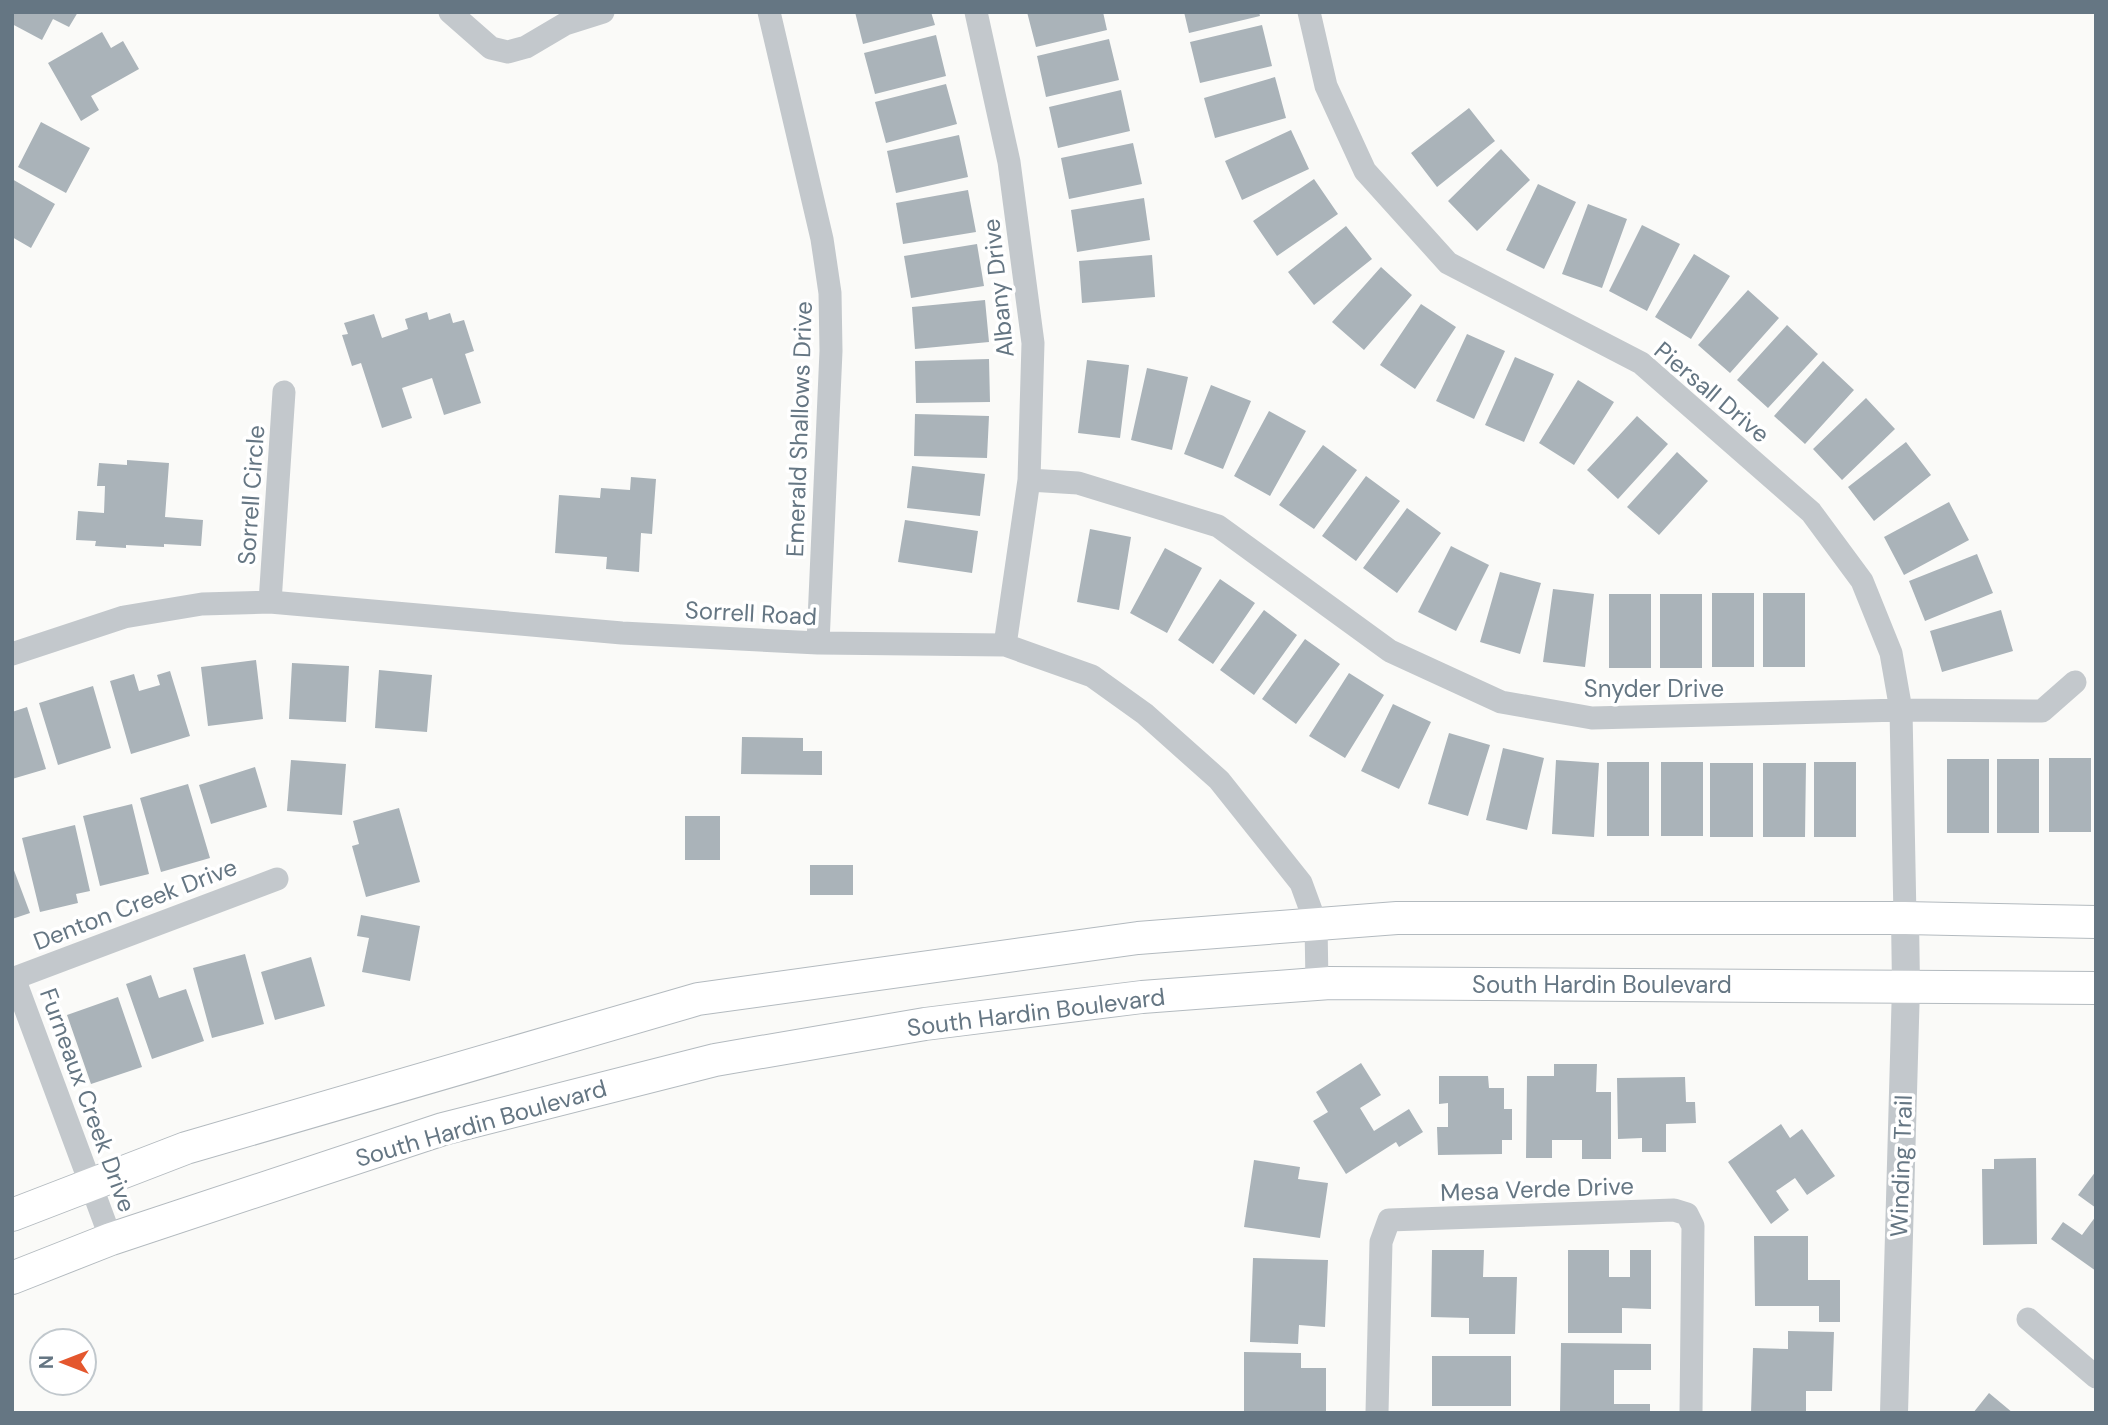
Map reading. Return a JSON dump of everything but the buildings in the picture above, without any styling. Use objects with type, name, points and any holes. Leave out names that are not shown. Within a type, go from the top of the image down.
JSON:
[{"type":"main road","points":[[12,1215],[186,1148],[698,999],[1138,938],[1410,918],[1905,918],[2096,922]]},
{"type":"main road","name":"South Hardin Boulevard","points":[[12,1278],[111,1239],[443,1129],[715,1060],[925,1024],[1142,998],[1317,984],[2096,988]]},
{"type":"street","points":[[450,12],[491,48],[508,52],[526,47],[565,24],[603,12]]},
{"type":"street","name":"Emerald Shallows Drive","points":[[769,12],[822,239],[830,293],[831,351],[818,643]]},
{"type":"street","name":"Albany Drive","points":[[976,12],[1009,162],[1033,343],[1029,480],[1005,645]]},
{"type":"street","name":"Piersall Drive","points":[[1309,12],[1326,86],[1365,171],[1448,263],[1641,363],[1811,512],[1862,581],[1891,653],[1901,710],[1905,918]]},
{"type":"street","name":"Sorrell Circle","points":[[270,602],[284,392]]},
{"type":"street","name":"Snyder Drive","points":[[1029,480],[1078,483],[1218,526],[1390,651],[1501,702],[1592,718],[1901,710],[2042,712],[2075,682]]},
{"type":"street","name":"Sorrell Road","points":[[12,654],[124,617],[202,604],[270,602],[622,634],[818,643],[1005,645],[1092,676],[1145,714],[1219,780],[1301,883],[1316,924],[1317,984]]},
{"type":"street","name":"Denton Creek Drive","points":[[13,979],[277,879]]},
{"type":"street","name":"Winding Trail","points":[[1894,1413],[1906,986],[1905,918]]},
{"type":"street","name":"Furneaux Creek Drive","points":[[13,979],[111,1239]]},
{"type":"street","name":"Mesa Verde Drive","points":[[1377,1413],[1381,1242],[1389,1220],[1674,1210],[1687,1214],[1693,1226],[1691,1413]]},
{"type":"street","points":[[2028,1319],[2096,1377]]}]
